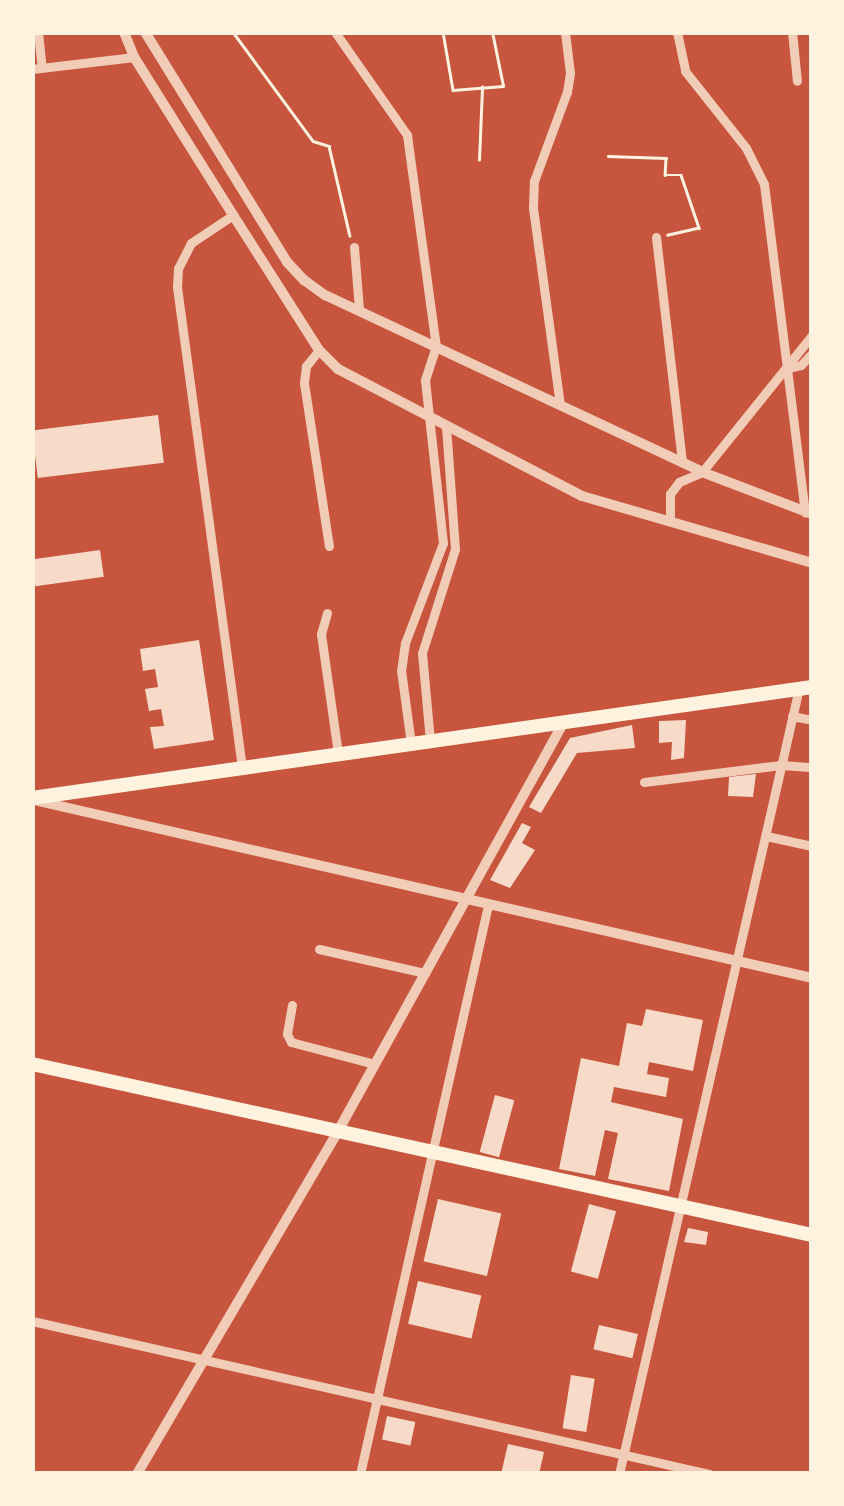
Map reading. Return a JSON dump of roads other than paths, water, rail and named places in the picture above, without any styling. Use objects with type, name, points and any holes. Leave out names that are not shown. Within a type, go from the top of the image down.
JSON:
[{"type":"main road","points":[[32,799],[805,688]]},
{"type":"main road","points":[[32,1064],[812,1235]]},
{"type":"street","points":[[38,32],[37,69],[134,57]]},
{"type":"street","points":[[124,32],[134,57],[319,350],[356,381],[582,496],[812,564]]},
{"type":"street","points":[[145,32],[288,262],[325,295],[682,463],[808,513],[759,168],[696,90],[685,71],[677,32]]},
{"type":"street","points":[[335,32],[407,135],[436,346],[424,380],[443,543],[405,643],[401,670],[410,744]]},
{"type":"street","points":[[560,404],[532,207],[538,167],[567,92],[570,72],[564,32]]},
{"type":"street","points":[[792,32],[797,80]]},
{"type":"street","points":[[174,120],[191,109]]},
{"type":"street","points":[[233,215],[191,243],[178,268],[177,287],[242,768]]},
{"type":"street","points":[[656,237],[682,463]]},
{"type":"street","points":[[354,246],[358,310]]},
{"type":"street","points":[[670,521],[670,494],[679,482],[702,472],[812,335]]},
{"type":"street","points":[[319,350],[306,366],[304,383],[328,546]]},
{"type":"street","points":[[786,369],[802,365],[812,353]]},
{"type":"street","points":[[430,741],[422,653],[456,549],[446,427]]},
{"type":"street","points":[[327,614],[322,634],[338,754]]},
{"type":"street","points":[[619,1474],[792,716],[805,688]]},
{"type":"street","points":[[792,716],[812,720]]},
{"type":"street","points":[[137,1474],[337,1132],[564,721]]},
{"type":"street","points":[[644,782],[781,765],[812,768]]},
{"type":"street","points":[[32,799],[812,978]]},
{"type":"street","points":[[766,836],[812,846]]},
{"type":"street","points":[[360,1474],[488,906]]},
{"type":"street","points":[[319,949],[425,974]]},
{"type":"street","points":[[292,1005],[288,1034],[291,1042],[374,1064]]},
{"type":"street","points":[[32,1321],[710,1474]]}]
